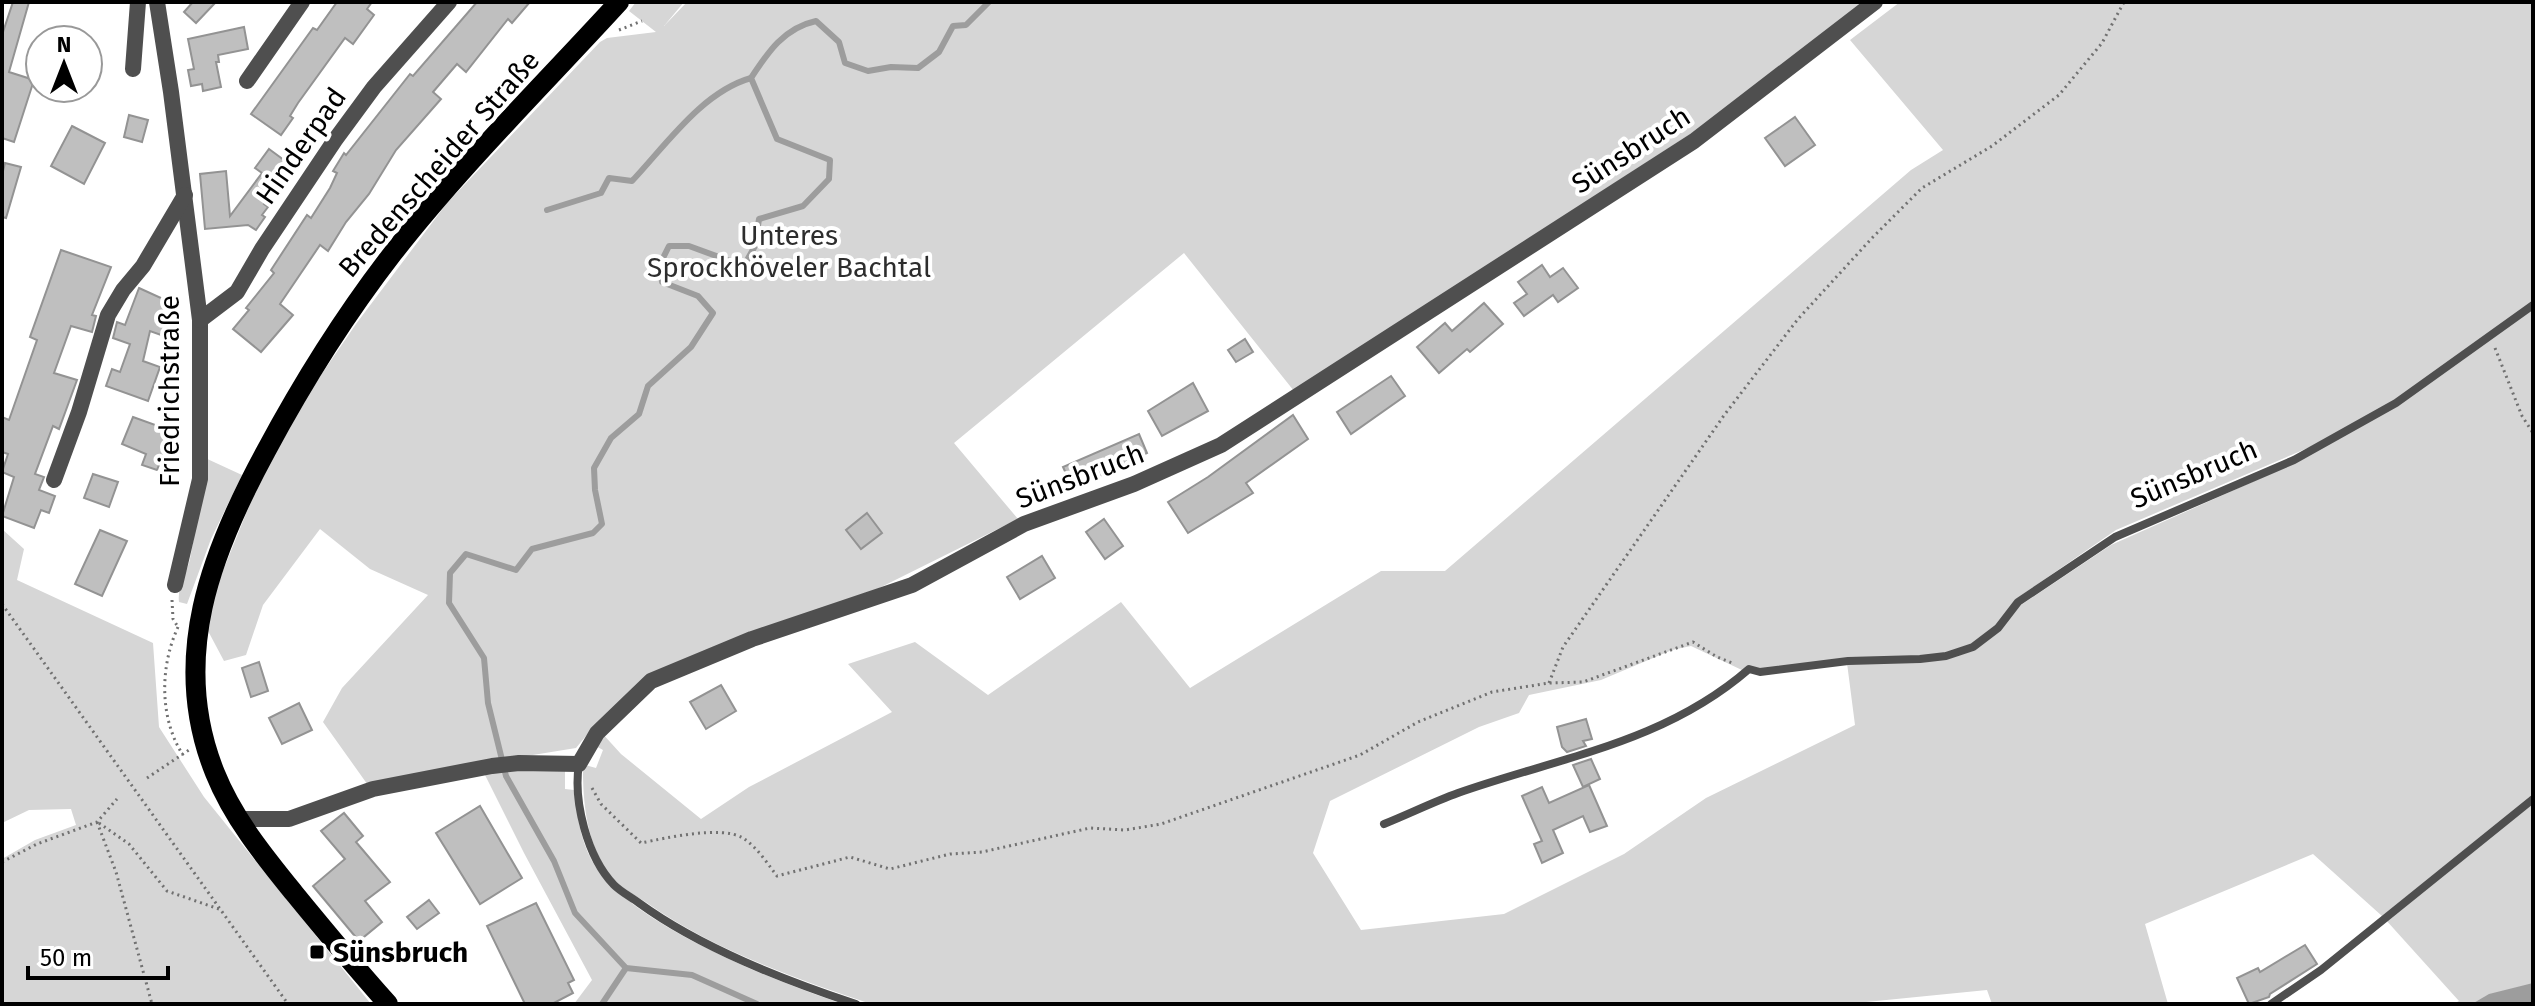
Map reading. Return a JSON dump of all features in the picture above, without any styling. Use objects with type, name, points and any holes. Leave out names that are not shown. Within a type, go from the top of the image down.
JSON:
[{"type":"main road","name":"Bredenscheider Straße","points":[[388,1004],[261,852],[227,800],[204,739],[196,686],[196,641],[206,586],[245,490],[310,371],[394,252],[619,2]]},
{"type":"street","points":[[133,69],[138,2]]},
{"type":"street","name":"Friedrichstraße","points":[[157,2],[200,320],[200,479],[175,585]]},
{"type":"street","points":[[247,81],[302,2]]},
{"type":"street","name":"Hinderpad","points":[[200,320],[237,292],[335,140],[374,87],[449,2]]},
{"type":"street","name":"Sünsbruch","points":[[579,766],[597,733],[651,681],[752,639],[912,585],[1024,524],[1134,484],[1221,445],[1694,141],[1875,2]]},
{"type":"street","name":"Friedrichstraße","points":[[54,480],[79,412],[108,315],[143,266],[185,195]]},
{"type":"street","points":[[240,819],[289,819],[373,789],[492,766],[519,763],[579,766]]},
{"type":"lane","name":"Sünsbruch","points":[[1749,669],[1760,672],[1848,661],[1920,659],[1946,656],[1973,647],[1998,628],[2018,602],[2115,537],[2294,460],[2396,403],[2533,305]]},
{"type":"lane","points":[[1384,824],[1458,793],[1613,745],[1674,721],[1749,669]]},
{"type":"lane","points":[[579,766],[582,822],[586,836],[614,884],[666,923],[815,990],[856,1004]]},
{"type":"lane","points":[[2271,1004],[2321,970],[2533,799]]},
{"type":"path","points":[[1549,683],[1563,647],[1725,414],[1798,319],[1922,188],[1992,146],[2059,95],[2102,43],[2124,2]]},
{"type":"path","points":[[2494,332],[2499,359],[2522,416],[2533,433]]},
{"type":"path","points":[[175,585],[173,619],[196,641]]},
{"type":"path","points":[[2,604],[288,1004]]},
{"type":"path","points":[[178,627],[172,641],[165,697],[168,724],[183,755]]},
{"type":"path","points":[[579,766],[601,804],[641,843],[675,836],[727,833],[741,837],[761,854],[777,876],[850,857],[890,869],[950,854],[982,852],[1090,828],[1125,830],[1161,824],[1360,755],[1418,722],[1492,692],[1549,683],[1583,682],[1693,642],[1717,657],[1749,669]]},
{"type":"path","points":[[147,778],[175,760]]},
{"type":"path","points":[[2,862],[37,844],[97,822],[117,799]]},
{"type":"path","points":[[97,822],[129,844],[167,891],[222,911]]},
{"type":"path","points":[[97,822],[116,872],[152,1004]]},
{"type":"green space","name":"Unteres Sprockhöveler Bachtal","points":[[636,2],[684,2],[664,26],[687,2],[1885,2],[1769,83],[1294,391],[1184,253],[954,443],[1018,519],[859,598],[701,656],[590,731],[576,748],[471,765],[370,788],[323,722],[342,688],[428,595],[370,569],[320,529],[263,605],[246,655],[224,661],[207,629],[216,588],[275,442],[356,324],[447,203],[600,42],[607,38],[656,32],[629,11]]},
{"type":"green space","points":[[1900,2],[2533,2],[2533,301],[2393,401],[2310,447],[2116,530],[2016,599],[2021,605],[2111,545],[2295,463],[2398,405],[2533,308],[2533,794],[2382,916],[2313,854],[2145,924],[2168,1004],[1992,1004],[1987,990],[1846,1004],[871,1004],[784,973],[699,935],[623,888],[607,871],[589,830],[583,786],[585,765],[596,768],[603,750],[594,745],[601,732],[621,754],[701,819],[749,787],[892,712],[848,664],[915,642],[988,695],[1121,602],[1190,688],[1381,571],[1445,571],[1911,170],[1943,150],[1850,40]],"holes":[[[1691,646],[1744,671],[1847,663],[1855,725],[1706,798],[1624,854],[1504,914],[1361,930],[1313,853],[1330,801],[1479,727],[1519,713],[1529,695],[1601,680],[1672,650]]]},
{"type":"green space","points":[[203,457],[242,475],[211,539],[187,604],[179,602],[179,596],[195,534]]},
{"type":"green space","points":[[2,529],[24,549],[17,580],[153,643],[159,727],[204,797],[371,1004],[2,1004],[2,859],[35,840],[76,825],[71,809],[29,810],[2,823]]},
{"type":"green space","points":[[565,769],[565,789],[574,790],[582,835],[592,861],[610,884],[636,906],[705,948],[843,1004],[574,1004],[592,980],[483,771]]},
{"type":"green space","points":[[2533,804],[2533,1004],[2453,1004],[2459,1001],[2385,919]]},
{"type":"shaded area","points":[[2533,983],[2533,1004],[2472,1004],[2489,994]]},
{"type":"building","points":[[13,2],[29,2],[9,72],[24,77],[26,104],[14,142],[2,138],[2,35]]},
{"type":"building","points":[[193,2],[216,2],[196,23],[184,12]]},
{"type":"building","points":[[337,2],[372,2],[367,9],[374,15],[353,44],[345,38],[298,103],[290,116],[293,118],[281,135],[251,114],[313,28],[317,30]]},
{"type":"building","points":[[477,2],[530,2],[512,23],[508,19],[466,72],[457,64],[433,92],[441,99],[396,150],[328,251],[320,245],[280,304],[293,315],[261,352],[233,329],[274,273],[271,270],[307,215],[311,218],[330,188],[337,173],[333,171],[344,153],[346,155],[410,74],[413,76]]},
{"type":"building","points":[[244,27],[248,49],[218,55],[219,62],[216,62],[221,87],[203,91],[202,84],[191,86],[188,70],[194,69],[188,39]]},
{"type":"building","points":[[129,115],[148,120],[142,142],[124,137]]},
{"type":"building","points":[[1795,117],[1815,145],[1785,166],[1765,138]]},
{"type":"building","points":[[72,126],[105,143],[84,184],[51,166]]},
{"type":"building","points":[[269,149],[292,166],[264,204],[268,207],[262,215],[265,217],[256,230],[248,225],[205,229],[200,174],[226,171],[230,216],[262,173],[255,168]]},
{"type":"building","points":[[5,163],[21,167],[6,218],[2,217]]},
{"type":"building","points":[[61,250],[111,267],[92,315],[96,316],[92,332],[71,326],[54,373],[77,380],[59,429],[53,426],[35,474],[44,477],[39,490],[55,496],[49,513],[41,510],[34,528],[2,516],[14,477],[2,472],[8,454],[2,452],[2,417],[9,420],[37,340],[30,337]]},
{"type":"building","points":[[1542,265],[1550,277],[1563,268],[1578,288],[1558,302],[1553,295],[1524,316],[1514,303],[1527,294],[1518,282]]},
{"type":"building","points":[[139,288],[172,303],[161,335],[150,331],[143,361],[160,367],[148,401],[106,386],[112,369],[120,372],[130,344],[113,338],[117,322],[125,325]]},
{"type":"building","points":[[1484,303],[1503,324],[1439,373],[1417,347],[1445,323],[1452,331]]},
{"type":"building","points":[[1245,339],[1253,352],[1236,362],[1228,350]]},
{"type":"building","points":[[1391,376],[1405,396],[1351,434],[1337,412]]},
{"type":"building","points":[[1193,383],[1208,411],[1162,436],[1148,411]]},
{"type":"building","points":[[1293,415],[1308,439],[1246,483],[1253,493],[1188,533],[1168,502]]},
{"type":"building","points":[[133,417],[172,431],[157,470],[142,465],[146,454],[122,444]]},
{"type":"building","points":[[1139,434],[1147,453],[1073,489],[1063,467]]},
{"type":"building","points":[[93,474],[118,482],[109,507],[84,498]]},
{"type":"building","points":[[867,513],[882,533],[861,549],[846,530]]},
{"type":"building","points":[[1104,519],[1123,546],[1105,559],[1086,532]]},
{"type":"building","points":[[100,530],[127,541],[102,596],[75,584]]},
{"type":"building","points":[[1042,556],[1055,578],[1020,599],[1007,577]]},
{"type":"building","points":[[259,662],[268,691],[251,697],[242,668]]},
{"type":"building","points":[[721,685],[736,711],[706,729],[690,702]]},
{"type":"building","points":[[299,703],[312,730],[282,744],[269,718]]},
{"type":"building","points":[[1586,719],[1592,739],[1583,741],[1586,746],[1567,752],[1562,747],[1557,727]]},
{"type":"building","points":[[1591,759],[1600,779],[1583,787],[1573,765]]},
{"type":"building","points":[[1589,785],[1607,826],[1590,832],[1583,816],[1553,830],[1563,853],[1542,863],[1534,844],[1542,841],[1522,796],[1542,787],[1549,803]]},
{"type":"building","points":[[480,806],[522,878],[480,904],[436,833]]},
{"type":"building","points":[[344,813],[363,836],[356,842],[390,882],[365,901],[382,922],[359,941],[313,886],[345,859],[321,831]]},
{"type":"building","points":[[429,900],[439,913],[417,929],[407,917]]},
{"type":"building","points":[[536,903],[574,980],[568,983],[573,993],[552,1004],[525,1004],[487,926]]},
{"type":"building","points":[[2305,945],[2317,964],[2269,997],[2249,1004],[2237,978],[2258,968],[2260,972]]},
{"type":"waterway","points":[[757,1004],[692,975],[626,968],[575,913],[554,861],[506,776],[488,703],[484,658],[449,603],[450,573],[466,554],[516,570],[532,549],[593,533],[602,524],[594,468],[611,438],[639,414],[648,386],[691,347],[713,313],[698,296],[662,282],[660,264],[669,246],[689,246],[730,261],[746,262],[755,246],[759,219],[803,206],[829,179],[830,160],[777,139],[751,78],[778,42],[795,29],[816,21],[839,42],[845,63],[868,71],[891,67],[918,68],[939,52],[953,26],[966,25],[989,2]]},
{"type":"waterway","points":[[547,210],[601,193],[609,178],[632,181],[701,107],[733,85],[751,78]]},
{"type":"waterway","points":[[602,1004],[626,968]]},
{"type":"place","name":"Sünsbruch","points":[[317,952]]}]
